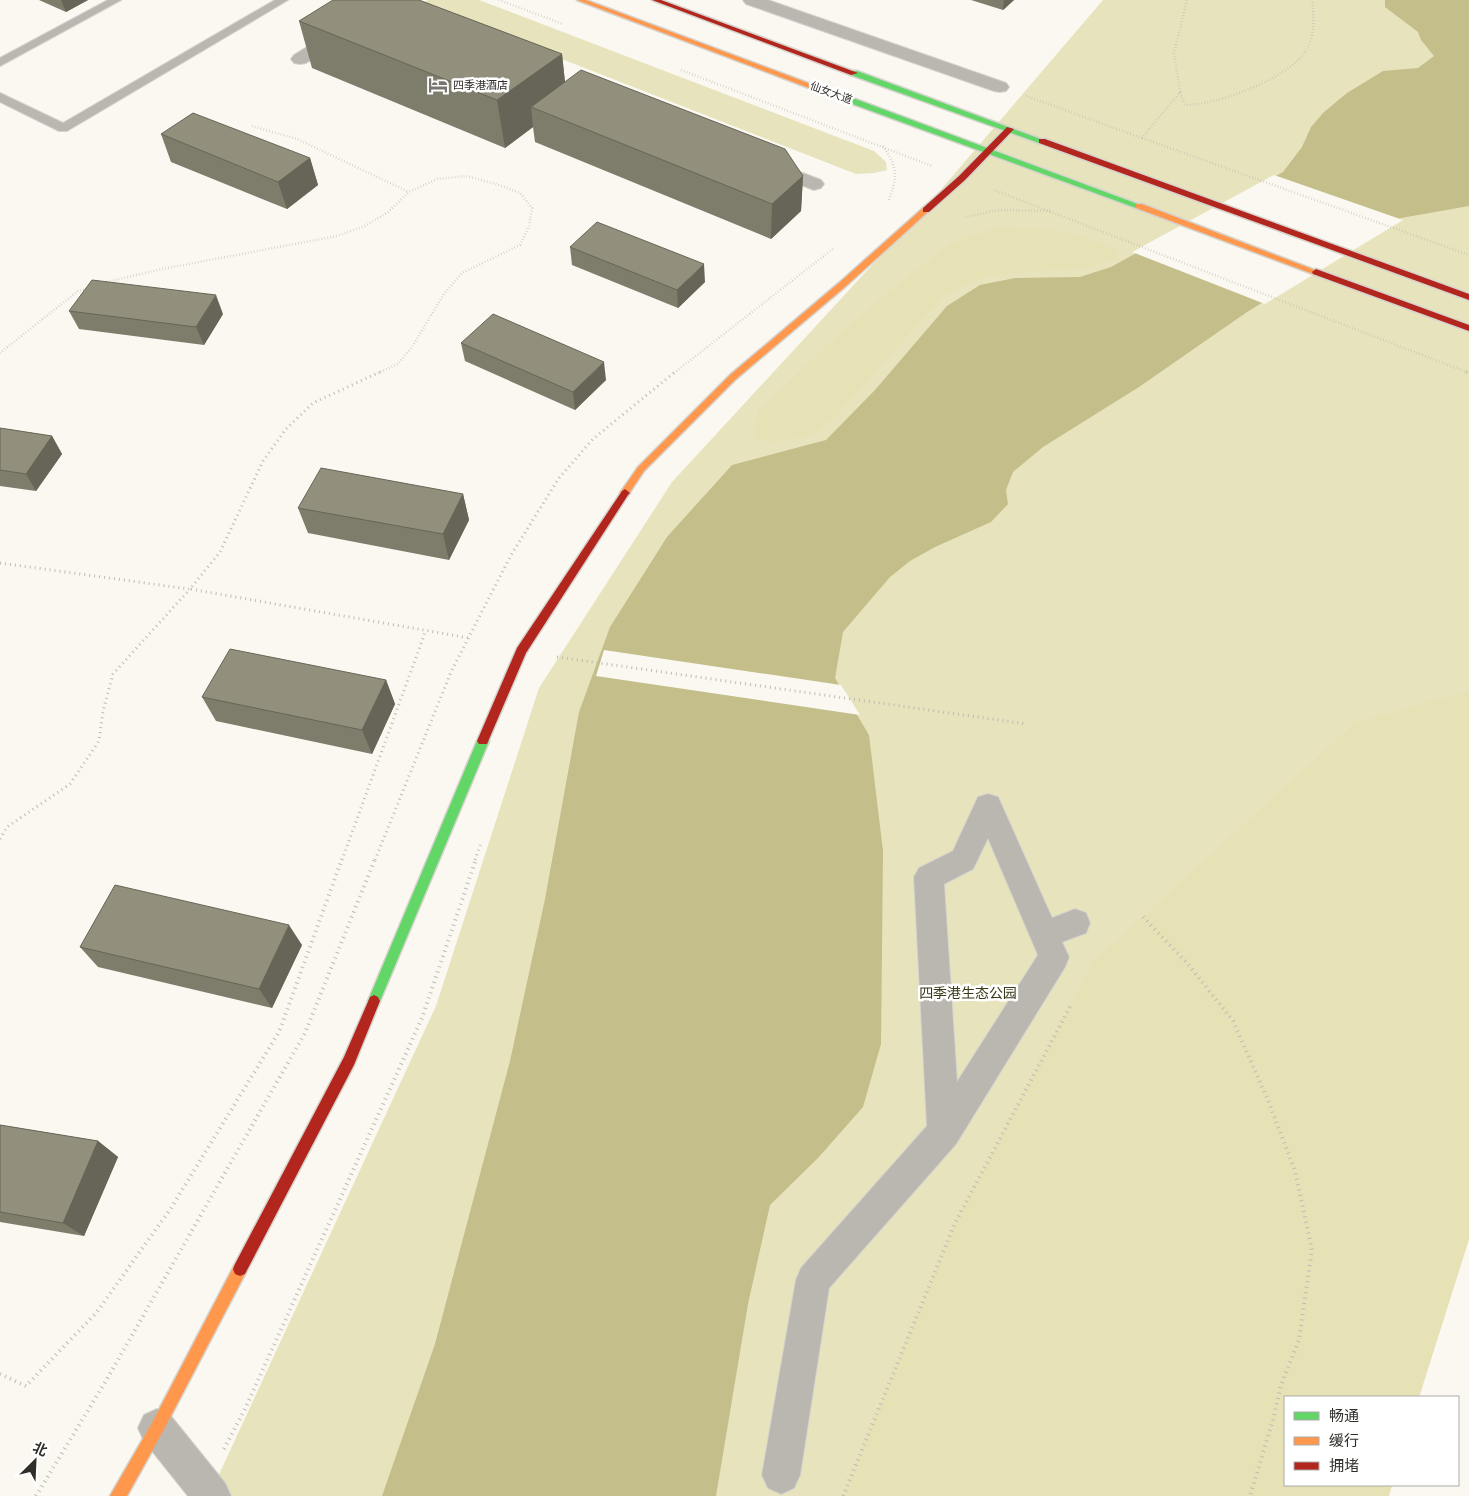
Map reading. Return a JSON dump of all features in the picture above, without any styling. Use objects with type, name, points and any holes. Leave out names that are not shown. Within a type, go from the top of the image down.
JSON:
[{"type":"main road","name":"仙女大道","points":[[580,0],[1469,328]]},
{"type":"main road","points":[[655,0],[1469,297]]},
{"type":"main road","points":[[118,1496],[157,1428],[349,1061],[501,697],[526,643],[641,469],[733,377],[843,284],[962,178],[987,150],[1010,129]]},
{"type":"street","points":[[300,59],[395,0]]},
{"type":"street","points":[[752,0],[1000,87]]},
{"type":"street","points":[[376,11],[395,18]]},
{"type":"street","points":[[750,159],[814,184]]},
{"type":"street","points":[[781,1475],[813,1280],[944,1132],[1054,957],[988,806],[963,860],[929,877],[944,1132]]},
{"type":"street","points":[[1044,934],[1076,922]]},
{"type":"street","points":[[157,1428],[208,1492]]},
{"type":"lane","points":[[0,62],[116,0]]},
{"type":"lane","points":[[0,97],[63,128],[284,0]]},
{"type":"path","points":[[1187,0],[1174,53],[1180,92],[1185,105],[1200,105],[1268,80],[1291,67],[1304,53],[1311,35],[1312,0]]},
{"type":"path","points":[[1000,87],[1469,254]]},
{"type":"path","points":[[1142,138],[1180,92]]},
{"type":"path","points":[[252,126],[298,139],[409,192]]},
{"type":"path","points":[[0,839],[7,827],[70,784],[99,741],[103,711],[112,674],[190,589],[220,552],[263,460],[286,428],[313,403],[398,364],[412,347],[444,294],[462,273],[520,245],[528,226],[532,208],[520,193],[496,184],[466,176],[437,179],[409,192],[388,212],[365,226],[337,236],[162,269],[106,283]]},
{"type":"path","points":[[959,220],[984,211],[998,209],[1052,211]]},
{"type":"path","points":[[0,353],[78,291],[88,288]]},
{"type":"path","points":[[0,563],[190,589],[469,638]]},
{"type":"path","points":[[0,1374],[26,1386],[96,1312],[171,1208],[280,1032],[426,630]]},
{"type":"path","points":[[552,656],[558,648]]},
{"type":"path","points":[[595,663],[1027,724]]},
{"type":"path","points":[[208,1492],[422,1018],[482,838]]},
{"type":"path","points":[[1143,917],[1188,964],[1233,1021],[1268,1100],[1295,1172],[1312,1250],[1298,1340],[1280,1385],[1273,1420],[1250,1496]]},
{"type":"path","points":[[843,1496],[955,1223],[1075,997]]},
{"type":"green space","points":[[428,0],[479,0],[874,151],[886,162],[887,170],[856,174],[421,4]]},
{"type":"green space","name":"四季港生态公园","points":[[1103,0],[1469,0],[1469,1239],[1419,1396],[1284,1396],[1284,1486],[1392,1486],[1389,1496],[209,1496],[436,1006],[539,688],[672,482],[933,199]]},
{"type":"shaded area","points":[[1385,0],[1469,0],[1469,206],[1401,218],[1247,312],[1139,387],[1043,447],[1013,472],[1006,490],[1008,504],[991,522],[935,547],[910,561],[890,577],[843,632],[835,678],[869,735],[883,851],[881,1044],[863,1107],[818,1158],[770,1205],[748,1304],[716,1496],[382,1496],[435,1344],[510,1061],[545,899],[579,712],[610,627],[667,537],[732,465],[826,440],[875,390],[947,306],[980,285],[1015,278],[1080,277],[1111,267],[1283,172],[1302,147],[1311,127],[1324,112],[1347,93],[1383,71],[1418,68],[1434,56],[1421,40],[1418,32],[1385,7]]},
{"type":"shaded area","points":[[997,227],[1069,232],[1118,250],[1115,259],[1085,268],[989,275],[944,295],[832,420],[806,437],[772,442],[754,438],[758,411],[833,340],[892,289],[951,244]]},
{"type":"shaded area","points":[[1469,691],[1469,1239],[1419,1396],[1284,1396],[1284,1486],[1392,1486],[1389,1496],[843,1496],[955,1223],[1093,962],[1356,722]]},
{"type":"pier","points":[[1274,175],[1403,220],[1265,304],[1132,252]]},
{"type":"pier","points":[[604,650],[841,685],[860,715],[596,676]]},
{"type":"building","points":[[333,0],[419,0],[562,54],[497,100],[299,21]]},
{"type":"building","points":[[581,70],[785,149],[803,176],[772,204],[531,107]]},
{"type":"building","points":[[193,113],[310,158],[278,182],[161,134]]},
{"type":"building","points":[[597,222],[704,264],[677,290],[570,247]]},
{"type":"building","points":[[92,280],[216,295],[196,327],[69,311]]},
{"type":"building","points":[[493,314],[604,362],[573,392],[461,343]]},
{"type":"building","points":[[0,428],[52,436],[26,474],[0,470]]},
{"type":"building","points":[[321,468],[463,494],[443,534],[298,508]]},
{"type":"building","points":[[230,649],[386,680],[362,730],[202,697]]},
{"type":"building","points":[[115,885],[289,925],[259,989],[80,947]]},
{"type":"building","points":[[0,1125],[98,1141],[63,1223],[0,1212]]},
{"type":"traffic: fast","points":[[854,73],[1042,141]]},
{"type":"traffic: fast","points":[[812,86],[1139,206]]},
{"type":"traffic: fast","points":[[374,1001],[483,741]]},
{"type":"traffic: slow","points":[[580,0],[812,86]]},
{"type":"traffic: slow","points":[[1139,206],[1316,272]]},
{"type":"traffic: slow","points":[[625,493],[641,469],[733,377],[843,284],[926,210]]},
{"type":"traffic: slow","points":[[118,1496],[157,1428],[240,1269]]},
{"type":"traffic: jam","points":[[655,0],[854,73]]},
{"type":"traffic: jam","points":[[926,210],[962,178],[1010,129]]},
{"type":"traffic: jam","points":[[1042,141],[1469,297]]},
{"type":"traffic: jam","points":[[1316,272],[1469,328]]},
{"type":"traffic: jam","points":[[483,741],[521,651],[625,493]]},
{"type":"traffic: jam","points":[[240,1269],[349,1061],[374,1001]]},
{"type":"place","name":"四季港酒店","points":[[438,85]]}]
